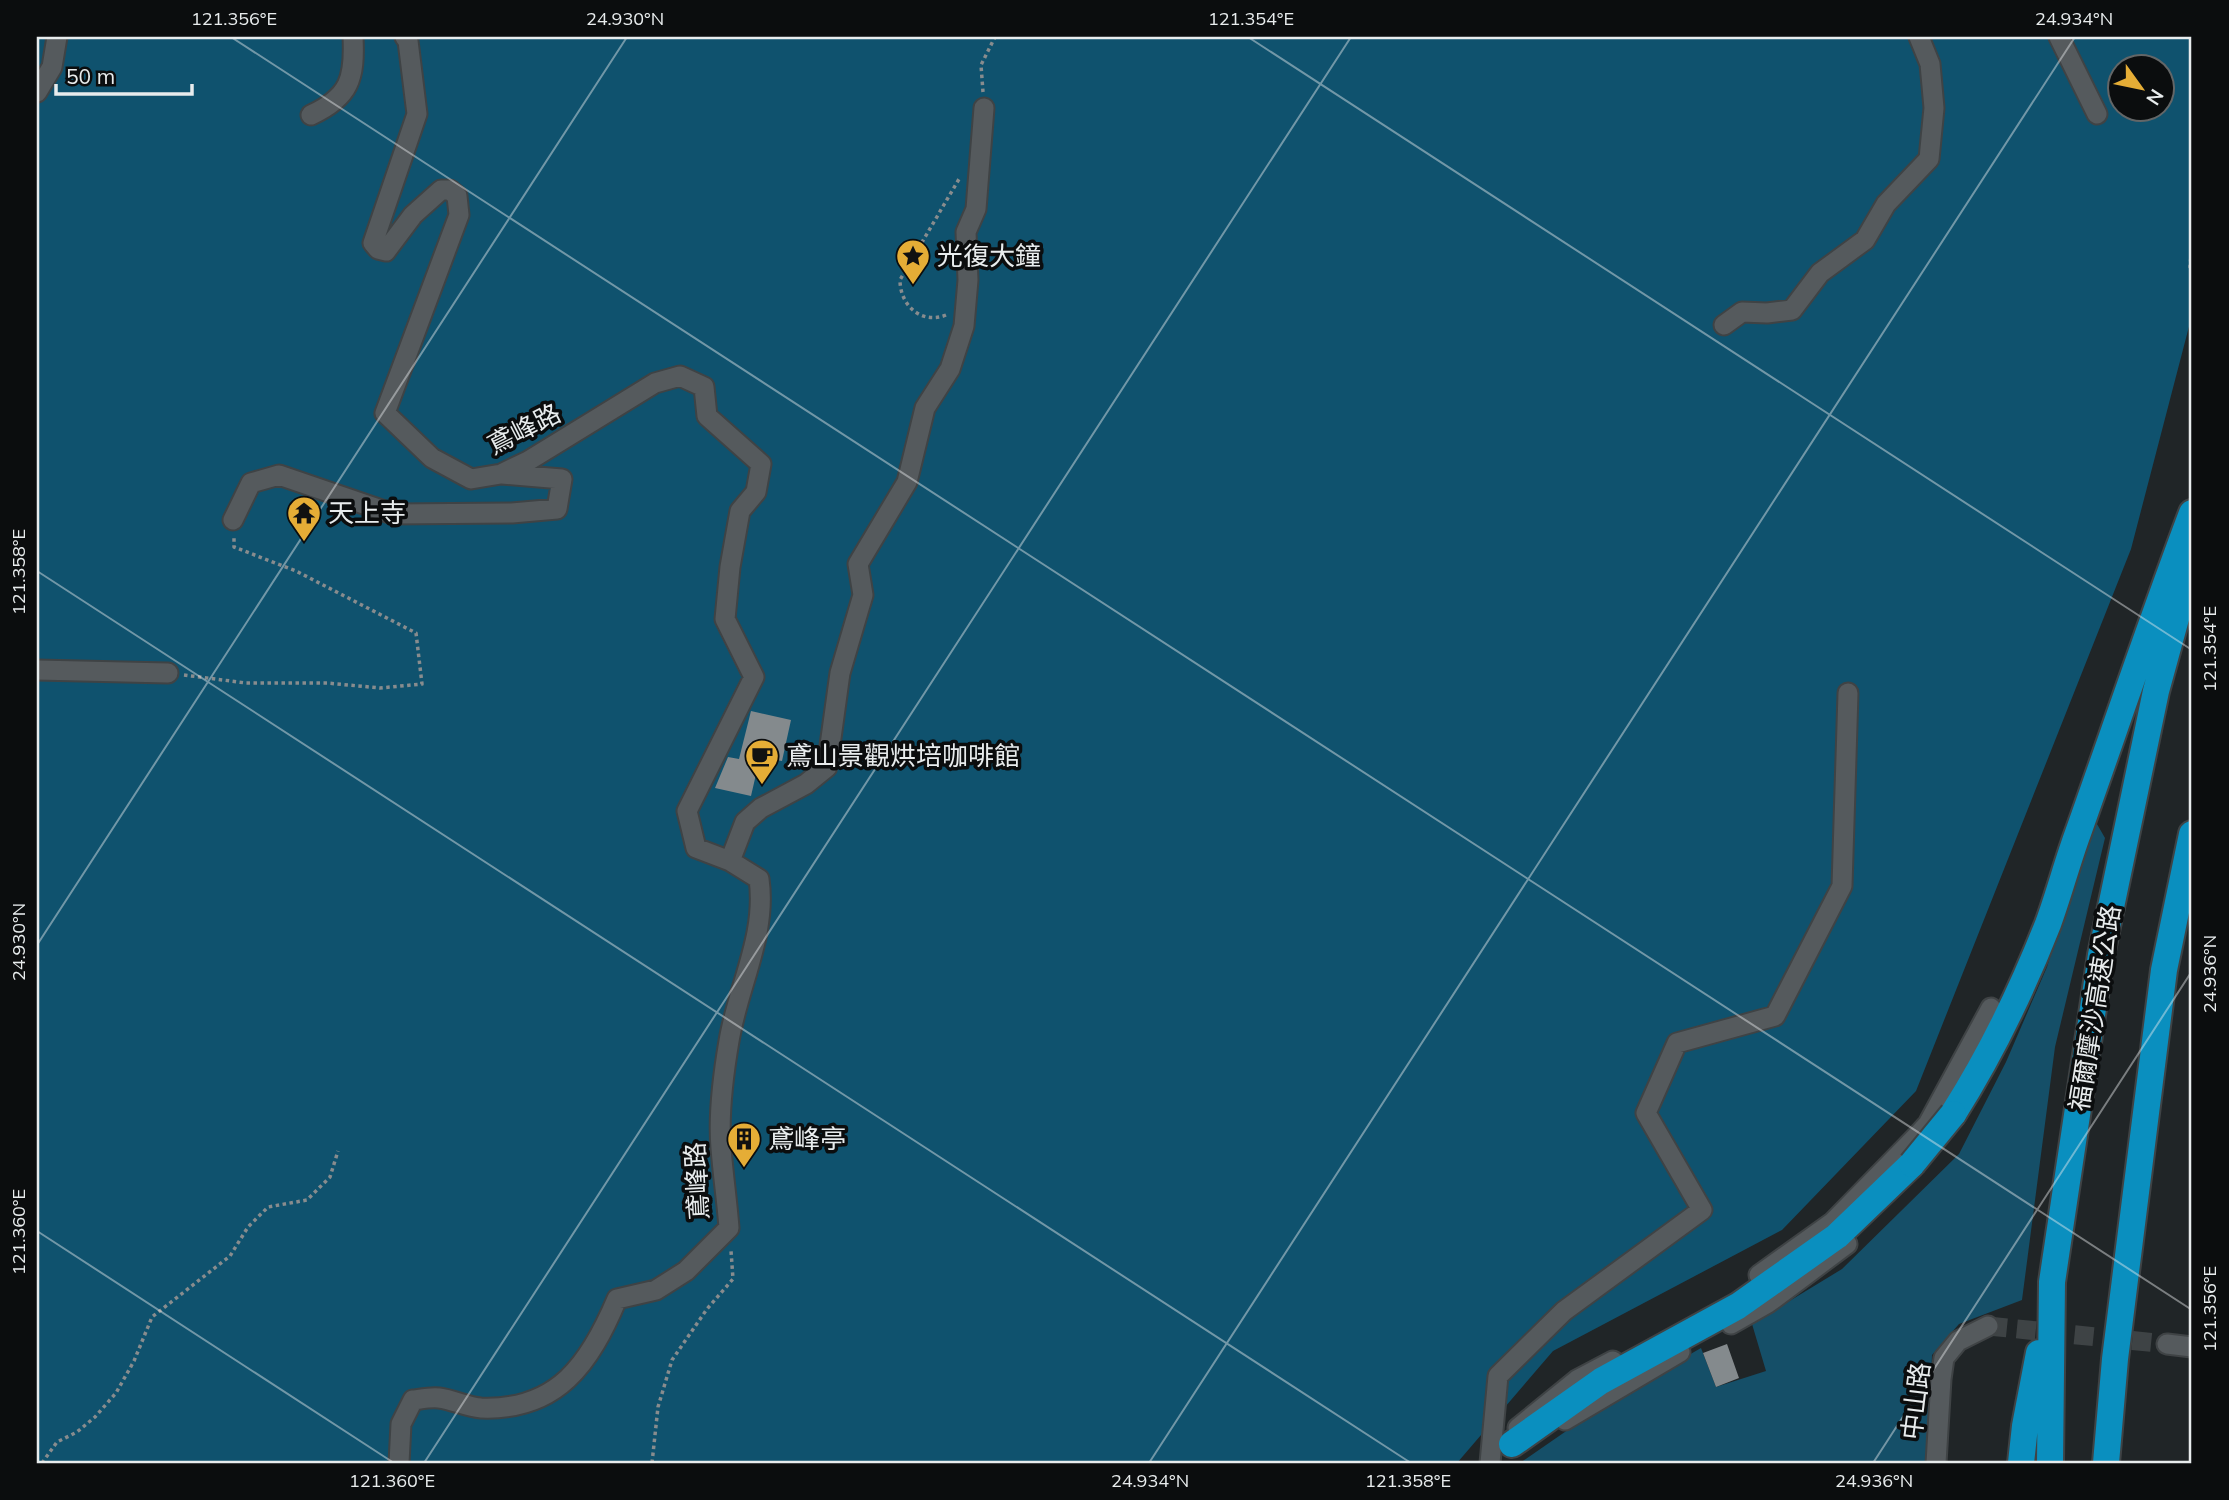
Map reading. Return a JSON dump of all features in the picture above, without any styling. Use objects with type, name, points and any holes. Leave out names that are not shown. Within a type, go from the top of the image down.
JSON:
[{"type":"highway","points":[[1497,1457],[1601,1381],[1738,1306],[1837,1236],[1912,1164],[1953,1114],[1981,1069],[2010,1012],[2048,923],[2192,513]]},
{"type":"highway","name":"福爾摩沙高速公路","points":[[2049,1463],[2053,1282],[2101,955],[2156,691],[2192,560]]},
{"type":"highway","points":[[2106,1463],[2115,1359],[2164,970],[2192,834]]},
{"type":"highway","points":[[2021,1463],[2025,1426],[2053,1282]]},
{"type":"highway","points":[[2115,1359],[2115,1463]]},
{"type":"street","points":[[37,92],[52,66],[57,37]]},
{"type":"street","points":[[311,115],[332,106],[351,80],[353,37]]},
{"type":"street","name":"鳶峰路","points":[[399,1463],[401,1424],[412,1399],[439,1398],[480,1408],[525,1405],[573,1375],[601,1336],[617,1299],[656,1290],[685,1271],[729,1228],[720,1146],[720,1102],[729,1038],[755,942],[762,903],[759,879],[730,861],[696,848],[687,811],[754,677],[725,619],[730,567],[740,511],[756,492],[761,464],[707,416],[704,387],[680,376],[655,383],[528,461],[501,474],[471,479],[432,458],[385,413],[459,215],[457,196],[450,190],[442,190],[413,215],[386,251],[378,249],[373,243],[417,114],[408,41],[405,37]]},
{"type":"street","points":[[1724,325],[1742,312],[1792,310],[1820,273],[1866,240],[1886,204],[1929,159],[1934,108],[1930,64],[1919,37]]},
{"type":"street","points":[[2059,37],[2097,114]]},
{"type":"street","points":[[730,861],[745,822],[761,808],[806,784],[828,767],[840,673],[863,595],[858,564],[907,482],[925,408],[950,369],[964,326],[967,289],[966,232],[976,209],[984,108]]},
{"type":"street","points":[[233,520],[251,484],[279,475],[393,514],[512,513],[557,509],[562,479],[501,474]]},
{"type":"street","points":[[37,670],[168,673]]},
{"type":"street","points":[[1497,1457],[1498,1376],[1564,1311],[1702,1210],[1646,1113],[1677,1043],[1775,1016],[1842,886],[1848,693]]},
{"type":"street","points":[[1497,1457],[1511,1434],[1537,1410],[1577,1380],[1725,1300],[1833,1223],[1928,1124],[1991,1008]]},
{"type":"street","points":[[1497,1457],[1523,1446],[1689,1346],[1768,1303],[1844,1247],[1894,1200],[1937,1151]]},
{"type":"street","name":"中山路","points":[[1936,1463],[1944,1358],[1958,1341],[1988,1326]]},
{"type":"street","points":[[2167,1344],[2192,1348]]},
{"type":"path","points":[[984,108],[981,65],[995,37]]},
{"type":"path","points":[[967,289],[945,316],[929,318],[912,310],[900,294],[900,280],[957,182],[982,149]]},
{"type":"path","points":[[2192,244],[2189,257],[2192,268]]},
{"type":"path","points":[[168,673],[246,683],[327,683],[380,688],[422,684],[416,633],[296,571],[234,547],[233,520]]},
{"type":"path","points":[[42,1463],[57,1442],[77,1432],[95,1418],[116,1393],[134,1361],[152,1317],[230,1256],[248,1227],[268,1207],[307,1200],[330,1177],[338,1151]]},
{"type":"path","points":[[652,1463],[658,1407],[672,1360],[707,1309],[733,1279],[729,1228]]},
{"type":"shaded area","points":[[37,37],[2192,37],[2192,315],[2131,549],[1916,1091],[1782,1230],[1553,1351],[1457,1463],[37,1463]]},
{"type":"shaded area","points":[[2093,817],[2105,838],[2055,1047],[2022,1300],[1959,1324],[1932,1355],[1928,1463],[1520,1463],[1614,1398],[1701,1348],[1716,1387],[1766,1371],[1752,1324],[1842,1269],[1959,1154],[2006,1062],[2047,967]]},
{"type":"building","points":[[751,711],[791,720],[782,761],[760,757],[751,796],[715,788],[728,757],[739,759]]},
{"type":"building","points":[[1727,1344],[1739,1378],[1716,1387],[1703,1353]]},
{"type":"tunnel","points":[[1988,1326],[2167,1344]]},
{"type":"place","name":"光復大鐘","points":[[913,286]]},
{"type":"place","name":"天上寺","points":[[304,543]]},
{"type":"place","name":"鳶山景觀烘培咖啡館","points":[[762,786]]},
{"type":"place","name":"鳶峰亭","points":[[744,1169]]}]
